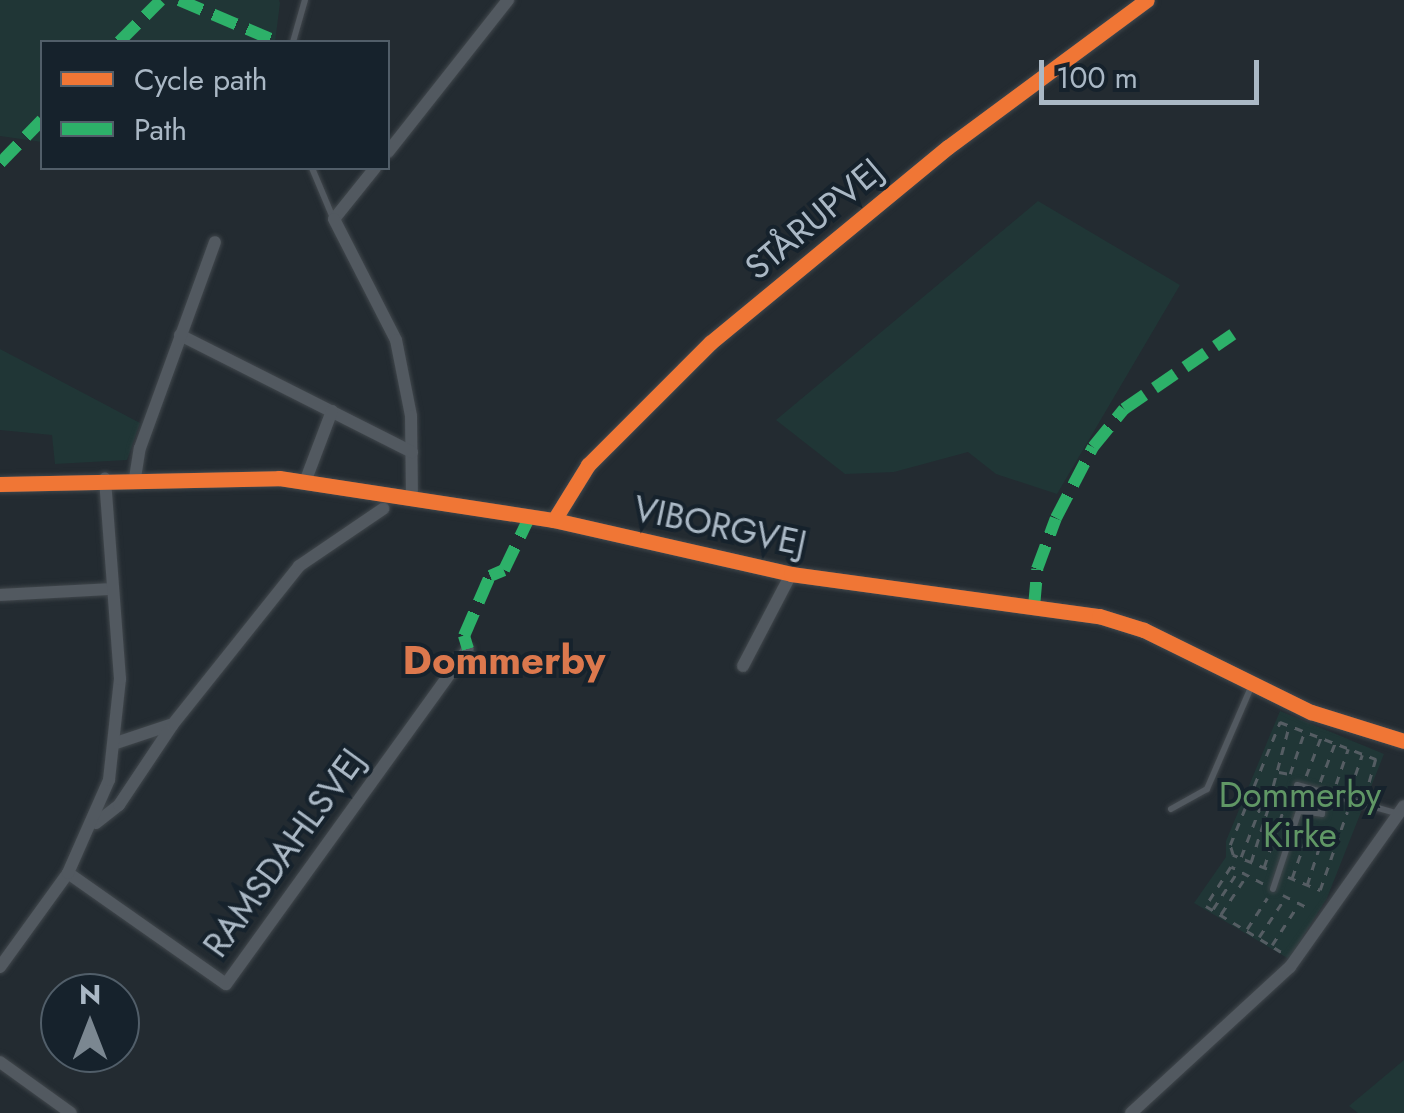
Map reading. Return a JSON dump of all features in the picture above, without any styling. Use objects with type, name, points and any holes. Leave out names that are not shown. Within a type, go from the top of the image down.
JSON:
[{"type":"street","points":[[390,149],[508,0]]},
{"type":"street","name":"STÅRUPVEJ","points":[[554,520],[588,465],[710,343],[948,147],[1146,0]]},
{"type":"street","points":[[373,170],[334,219],[396,340],[408,384],[412,496]]},
{"type":"street","points":[[135,478],[180,334],[215,242]]},
{"type":"street","points":[[180,334],[412,452]]},
{"type":"street","points":[[305,482],[332,412]]},
{"type":"street","name":"VIBORGVEJ","points":[[0,484],[135,478],[305,482],[554,520],[792,574],[1098,616],[1144,630],[1311,712],[1404,741]]},
{"type":"street","points":[[0,967],[68,873],[96,822],[116,743],[120,680],[106,479]]},
{"type":"street","points":[[96,822],[119,806],[173,724],[299,566],[383,509]]},
{"type":"street","name":"VIBORGVEJ","points":[[744,666],[792,574]]},
{"type":"street","points":[[0,594],[112,588]]},
{"type":"street","name":"RAMSDAHLSVEJ","points":[[68,873],[226,984],[468,649]]},
{"type":"street","points":[[116,743],[173,724]]},
{"type":"street","points":[[1132,1113],[1290,968],[1400,810]]},
{"type":"street","points":[[0,1062],[70,1113]]},
{"type":"lane","points":[[294,40],[305,0]]},
{"type":"lane","points":[[313,170],[334,219]]},
{"type":"lane","points":[[1171,810],[1207,789],[1252,683]]},
{"type":"lane","points":[[1300,783],[1347,799],[1400,810]]},
{"type":"lane","points":[[1273,889],[1300,811],[1322,814],[1327,793]]},
{"type":"path","points":[[1274,768],[1289,725]]},
{"type":"path","points":[[1264,763],[1290,774],[1305,729]]},
{"type":"path","points":[[1300,783],[1321,736]]},
{"type":"path","points":[[1307,885],[1335,742]]},
{"type":"path","points":[[1327,793],[1349,748]]},
{"type":"path","points":[[1347,799],[1362,753]]},
{"type":"path","points":[[1250,862],[1280,772]]},
{"type":"path","points":[[1253,790],[1272,793]]},
{"type":"path","points":[[1240,858],[1260,805],[1269,802],[1300,811]]},
{"type":"path","points":[[1264,867],[1284,808]]},
{"type":"path","points":[[1292,879],[1315,813]]},
{"type":"path","points":[[1284,954],[1206,906],[1231,867],[1310,909]]},
{"type":"path","points":[[1212,910],[1238,871]]},
{"type":"path","points":[[1220,915],[1246,875]]},
{"type":"path","points":[[1246,930],[1273,889]]},
{"type":"path","points":[[1258,938],[1286,896]]},
{"type":"path","points":[[1272,946],[1299,903]]},
{"type":"green space","points":[[0,0],[279,0],[275,40],[40,40],[40,142],[0,136]]},
{"type":"green space","points":[[1038,201],[1180,285],[1057,494],[996,474],[968,452],[894,472],[845,474],[776,420]]},
{"type":"green space","points":[[0,349],[140,423],[127,460],[55,464],[52,435],[0,430]]},
{"type":"green space","name":"Dommerby Kirke","points":[[1280,711],[1384,754],[1327,898],[1289,959],[1194,903],[1226,857],[1226,841]]},
{"type":"green space","points":[[1404,1060],[1404,1113],[1358,1113],[1349,1106]]},
{"type":"marked path","points":[[121,40],[161,0]]},
{"type":"marked path","points":[[179,0],[273,40]]},
{"type":"marked path","points":[[0,163],[40,122]]},
{"type":"marked path","points":[[1034,607],[1037,569],[1056,518],[1093,447],[1124,409],[1233,334]]},
{"type":"marked path","points":[[468,649],[464,636],[490,576],[504,570],[530,516]]},
{"type":"cycle path","points":[[554,520],[588,465],[710,343],[948,147],[1147,0]]},
{"type":"cycle path","points":[[0,484],[279,478],[554,520],[791,574],[1099,616],[1144,630],[1311,712],[1404,741]]},
{"type":"district","name":"Dommerby","points":[[504,660]]}]
